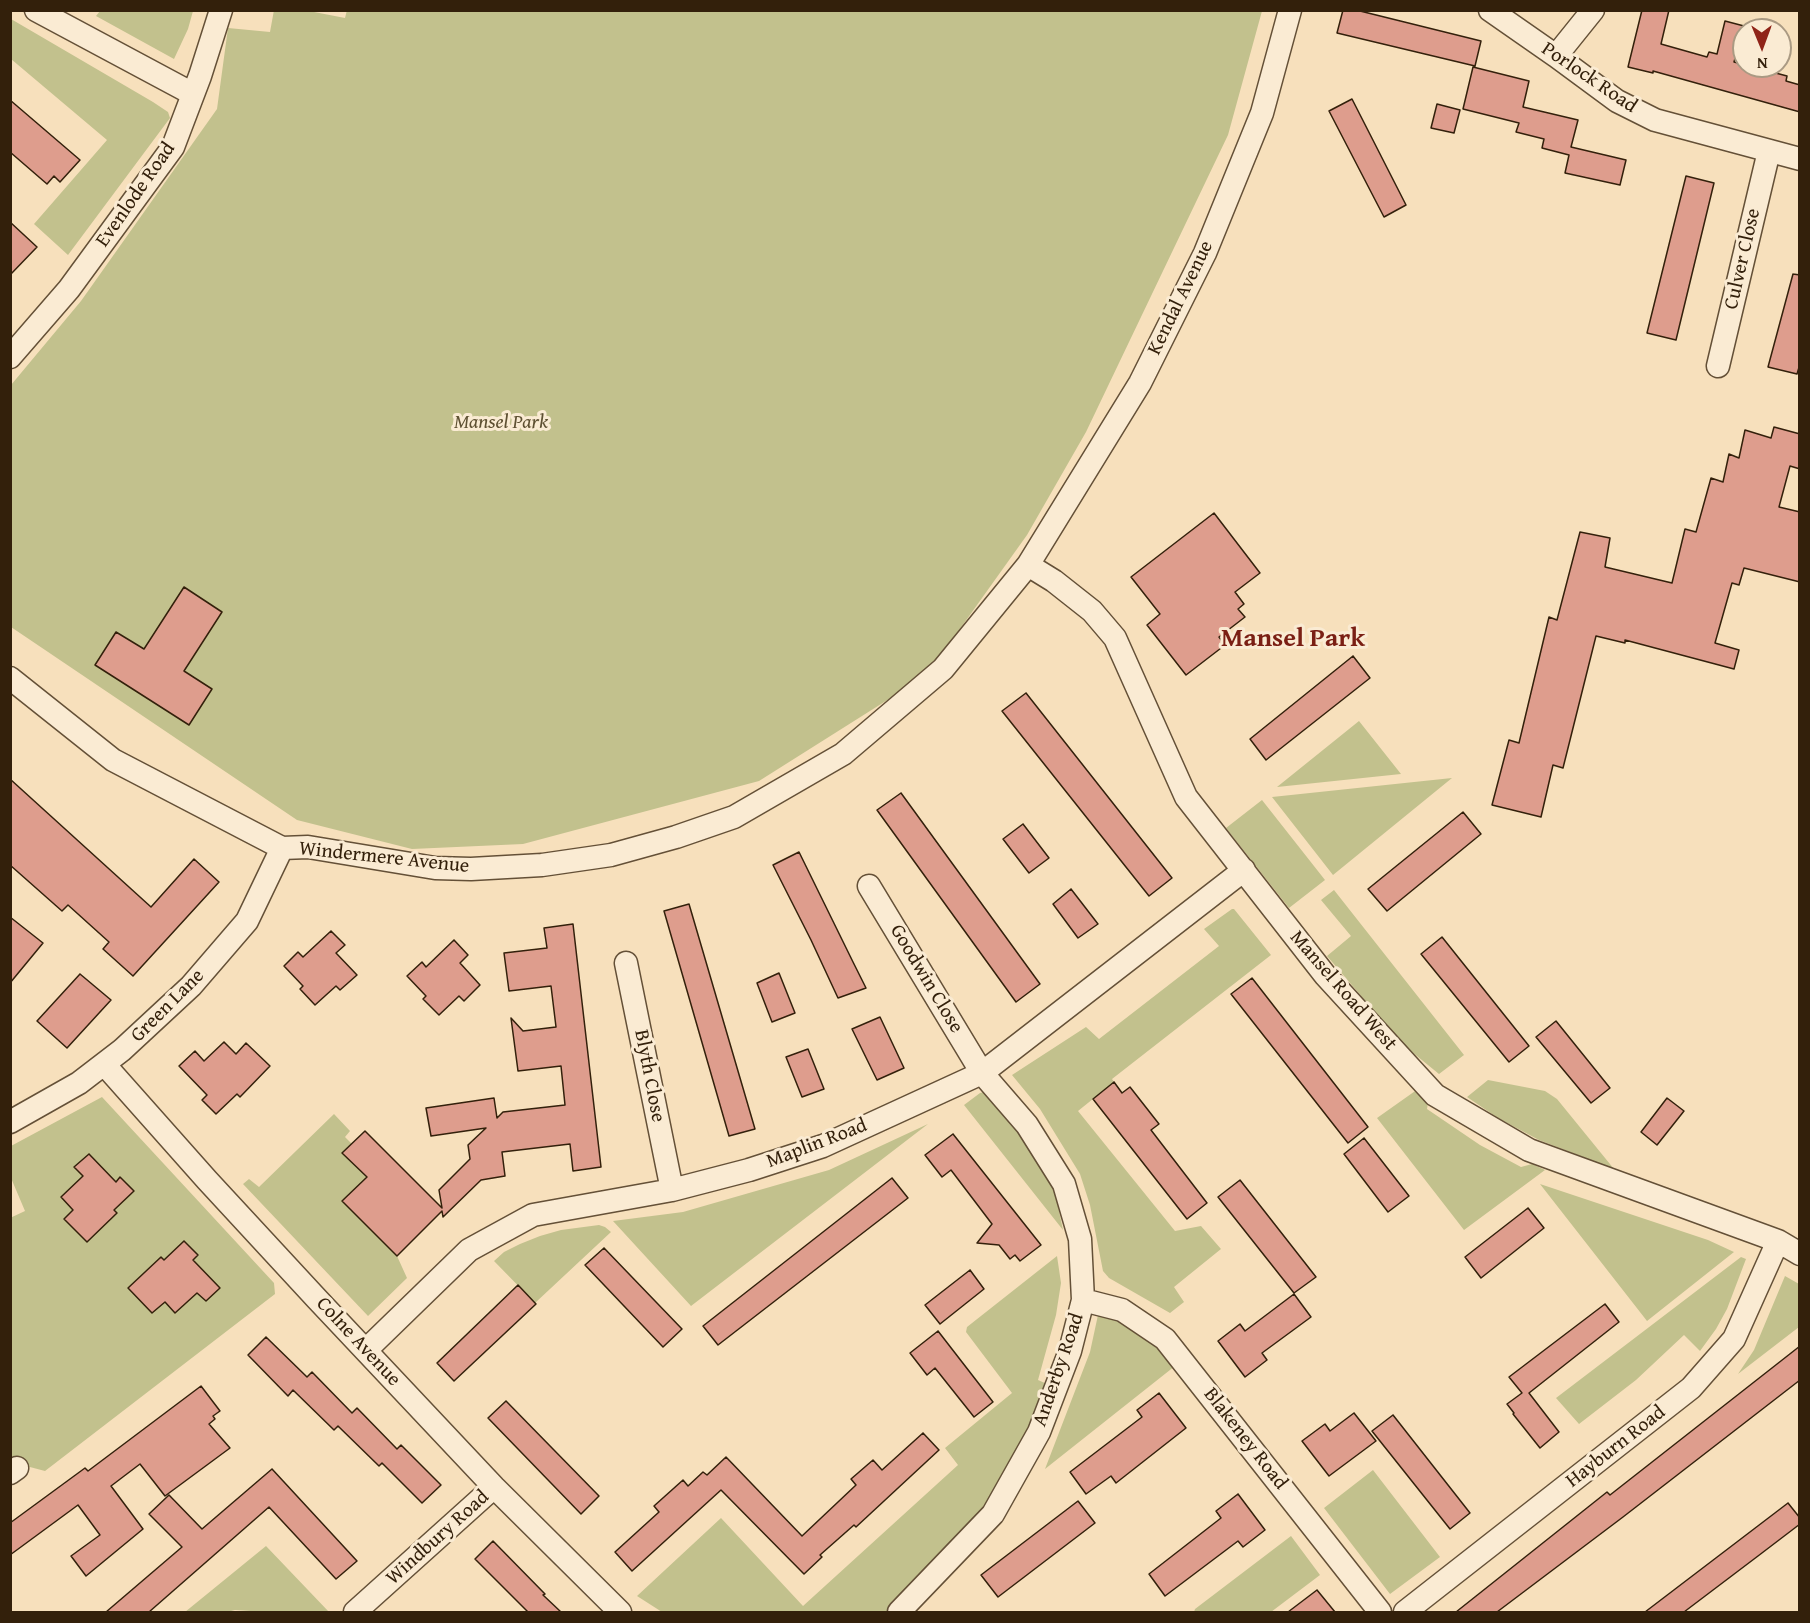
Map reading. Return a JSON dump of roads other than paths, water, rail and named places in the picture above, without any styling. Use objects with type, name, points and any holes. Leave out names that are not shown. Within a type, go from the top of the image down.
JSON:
[{"type":"street","points":[[36,10],[193,94]]},
{"type":"street","name":"Evenlode Road","points":[[10,357],[69,289],[173,147],[221,10]]},
{"type":"street","name":"Kendal Avenue","points":[[1028,565],[1140,383],[1205,254],[1262,113],[1290,10]]},
{"type":"street","name":"Porlock Road","points":[[1490,10],[1617,101],[1655,120],[1800,159]]},
{"type":"street","points":[[1556,56],[1593,10]]},
{"type":"street","name":"Culver Close","points":[[1718,366],[1768,151]]},
{"type":"street","name":"Windermere Avenue","points":[[10,678],[113,760],[282,848],[309,847],[435,868],[471,869],[542,865],[611,855],[676,837],[734,817],[843,754],[943,669],[1028,565]]},
{"type":"street","name":"Mansel Road West","points":[[1028,565],[1054,580],[1092,611],[1115,638],[1186,796],[1325,975],[1435,1095],[1529,1150],[1778,1241],[1800,1254]]},
{"type":"street","name":"Green Lane","points":[[10,1122],[79,1083],[151,1025],[191,987],[247,921],[282,848]]},
{"type":"street","name":"Maplin Road","points":[[366,1350],[469,1250],[533,1215],[672,1190],[749,1170],[823,1146],[982,1073],[1244,870]]},
{"type":"street","name":"Goodwin Close","points":[[869,886],[982,1073]]},
{"type":"street","name":"Blyth Close","points":[[626,963],[672,1190]]},
{"type":"street","name":"Colne Avenue","points":[[104,1064],[207,1180],[494,1487],[620,1612]]},
{"type":"street","name":"Anderby Road","points":[[899,1612],[993,1515],[1039,1432],[1070,1351],[1083,1300],[1080,1239],[1064,1184],[1027,1125],[982,1073]]},
{"type":"street","name":"Hayburn Road","points":[[1405,1612],[1691,1388],[1734,1339],[1778,1241]]},
{"type":"street","name":"Blakeney Road","points":[[1083,1300],[1122,1310],[1165,1338],[1380,1612]]},
{"type":"street","name":"Windbury Road","points":[[355,1612],[494,1487]]},
{"type":"district","name":"Mansel Park","points":[[1293,639]]}]
